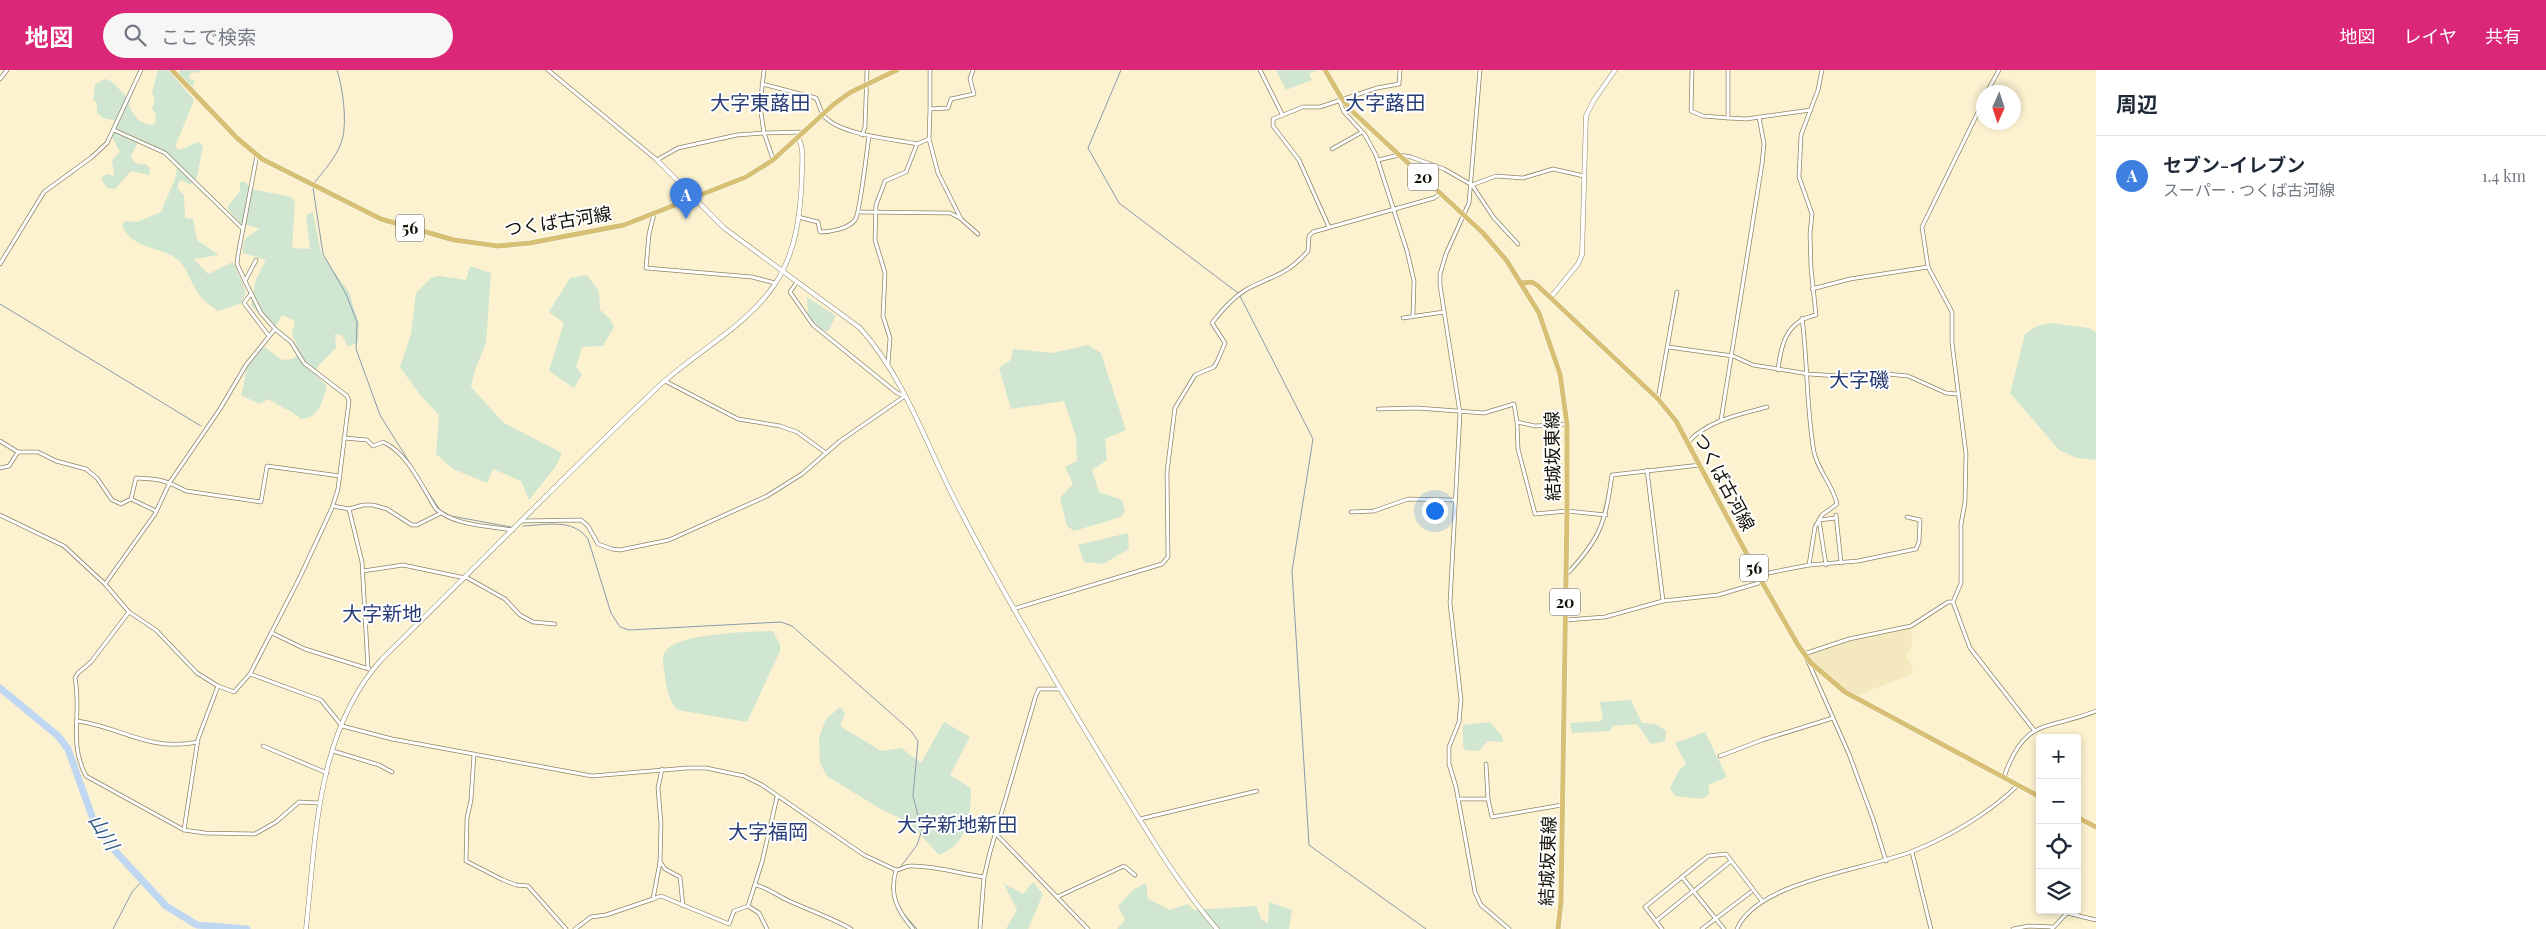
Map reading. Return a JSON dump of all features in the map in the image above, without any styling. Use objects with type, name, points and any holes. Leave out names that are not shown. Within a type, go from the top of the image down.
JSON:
[{"type":"main road","name":"つくば古河線","points":[[172,70],[256,155],[381,218],[476,244],[498,246],[530,243],[612,228],[654,214],[746,177],[773,160],[822,114],[865,83],[897,70]]},
{"type":"main road","name":"結城坂東線","points":[[1325,70],[1341,99],[1465,216],[1498,250],[1522,283],[1542,318],[1553,348],[1563,388],[1567,424],[1563,805],[1558,929]]},
{"type":"main road","name":"つくば古河線","points":[[1522,283],[1535,284],[1551,297],[1658,399],[1676,421],[1758,575],[1805,656],[1845,692],[2036,795]]},
{"type":"main road","points":[[2081,819],[2096,827]]},
{"type":"street","points":[[0,79],[7,70]]},
{"type":"street","points":[[0,264],[44,192],[92,157],[107,143],[141,70]]},
{"type":"street","points":[[548,70],[657,160],[692,198],[724,228],[860,328],[888,364],[937,465],[1013,609],[1059,689],[1140,819],[1202,911],[1217,929]]},
{"type":"street","points":[[764,70],[760,106],[764,133],[773,160]]},
{"type":"street","points":[[862,135],[865,127],[865,83],[867,70]]},
{"type":"street","points":[[930,70],[929,139],[938,173],[961,219]]},
{"type":"street","points":[[930,109],[948,108],[951,100],[974,94],[970,78],[973,70]]},
{"type":"street","points":[[1260,70],[1282,115]]},
{"type":"street","points":[[1329,227],[1299,160],[1274,126],[1273,119],[1303,107],[1324,106],[1377,88],[1399,84],[1400,70]]},
{"type":"street","points":[[1480,70],[1472,185],[1465,216],[1446,254],[1440,274],[1460,413],[1453,576],[1450,603],[1461,700],[1459,722],[1449,747],[1449,764],[1458,799],[1475,892],[1481,905],[1509,929]]},
{"type":"street","points":[[1551,297],[1578,264],[1582,255],[1586,116],[1594,100],[1616,70]]},
{"type":"street","points":[[1692,70],[1691,111],[1703,116],[1728,118],[1759,117],[1811,110]]},
{"type":"street","points":[[1728,70],[1728,118]]},
{"type":"street","points":[[1778,370],[1782,346],[1787,335],[1802,318],[1816,314],[1812,289],[1810,234],[1812,214],[1801,188],[1799,177],[1801,135],[1811,110],[1822,70]]},
{"type":"street","points":[[1990,85],[1998,70]]},
{"type":"street","points":[[762,84],[816,98],[822,114],[862,135],[916,144],[929,139]]},
{"type":"street","points":[[1341,99],[1344,112],[1362,132],[1378,160],[1407,251],[1414,281],[1413,315]]},
{"type":"street","points":[[1976,116],[1922,227],[1928,268],[1952,312],[1952,343],[1967,464],[1966,502],[1961,524],[1961,583],[1953,602],[1970,648],[2034,730]]},
{"type":"street","points":[[1721,420],[1762,164],[1764,144],[1759,117]]},
{"type":"street","points":[[114,130],[165,153],[243,229]]},
{"type":"street","points":[[657,160],[678,148],[717,141],[737,135],[804,132]]},
{"type":"street","points":[[1332,149],[1362,132]]},
{"type":"street","points":[[798,217],[818,222],[820,232],[843,228],[854,221],[860,212],[860,197],[869,136]]},
{"type":"street","points":[[306,928],[319,804],[326,773],[352,702],[370,670],[664,381],[746,316],[775,283],[782,272],[792,245],[798,217],[802,160],[801,144],[798,138]]},
{"type":"street","points":[[888,364],[890,338],[883,316],[884,273],[875,240],[875,212],[885,181],[906,172],[916,144]]},
{"type":"street","points":[[0,515],[64,546],[104,584],[129,612],[156,630],[197,672],[218,686],[234,692],[250,674],[272,633],[333,506],[340,476],[348,398],[304,363],[291,342],[275,329],[261,313],[250,294],[237,264],[256,155]]},
{"type":"street","points":[[1378,160],[1399,155],[1428,162],[1472,185],[1494,218],[1518,244]]},
{"type":"street","points":[[1472,185],[1496,176],[1523,178],[1553,169],[1585,176]]},
{"type":"street","points":[[1013,609],[1162,564],[1168,557],[1167,472],[1175,408],[1195,376],[1214,367],[1221,358],[1225,343],[1212,323],[1239,294],[1290,269],[1308,251],[1309,236],[1329,227],[1434,198],[1441,194]]},
{"type":"street","points":[[860,212],[950,213],[961,219],[978,234]]},
{"type":"street","points":[[654,214],[649,234],[646,268],[752,277],[775,283]]},
{"type":"street","points":[[245,281],[256,260]]},
{"type":"street","points":[[1812,289],[1850,279],[1928,268]]},
{"type":"street","points":[[797,282],[790,292],[813,325],[897,393],[905,396]]},
{"type":"street","points":[[1658,399],[1677,292]]},
{"type":"street","points":[[250,294],[244,303],[269,336]]},
{"type":"street","points":[[1403,318],[1413,315],[1444,312]]},
{"type":"street","points":[[1802,318],[1808,374],[1807,399],[1814,454],[1837,504],[1825,512],[1813,532],[1808,565]]},
{"type":"street","points":[[104,584],[156,511],[170,482],[220,409],[246,365],[275,329]]},
{"type":"street","points":[[1668,347],[1732,356],[1753,365],[1808,374],[1838,376],[1877,373],[1908,376],[1946,393],[1958,394]]},
{"type":"street","points":[[664,381],[738,419],[780,426],[797,432],[826,453]]},
{"type":"street","points":[[522,521],[581,520],[588,526],[598,544],[612,549],[620,550],[669,540],[767,496],[802,474],[826,453],[905,396]]},
{"type":"street","points":[[1378,409],[1417,408],[1460,413],[1484,413],[1514,404],[1518,449],[1535,514],[1567,511],[1606,515]]},
{"type":"street","points":[[1688,442],[1701,430],[1721,420],[1767,407]]},
{"type":"street","points":[[1516,422],[1547,426],[1567,424]]},
{"type":"street","points":[[344,438],[367,440],[374,446],[383,442],[392,446],[404,459],[441,513],[455,520],[514,530]]},
{"type":"street","points":[[0,441],[18,452],[38,452],[56,460],[82,467],[95,476],[114,502],[121,504],[131,499]]},
{"type":"street","points":[[0,468],[9,466],[18,452]]},
{"type":"street","points":[[1566,575],[1585,554],[1601,529],[1606,515],[1612,474],[1700,465]]},
{"type":"street","points":[[131,499],[136,478],[170,482],[186,492],[261,502],[267,466],[340,476]]},
{"type":"street","points":[[1647,470],[1663,601]]},
{"type":"street","points":[[131,499],[156,511]]},
{"type":"street","points":[[1351,512],[1374,511],[1408,499],[1455,500]]},
{"type":"street","points":[[333,506],[349,509],[363,505],[373,505],[387,509],[412,525],[417,525],[441,513]]},
{"type":"street","points":[[349,509],[361,550],[370,670]]},
{"type":"street","points":[[1819,520],[1836,517],[1841,563]]},
{"type":"street","points":[[1758,575],[1808,565],[1841,563],[1916,549],[1919,542],[1920,520],[1907,517]]},
{"type":"street","points":[[1819,520],[1826,565]]},
{"type":"street","points":[[363,571],[403,565],[465,577],[505,599],[520,615],[533,622],[555,624]]},
{"type":"street","points":[[1565,620],[1604,617],[1663,601],[1718,595],[1762,582]]},
{"type":"street","points":[[1886,861],[1873,819],[1833,718],[1805,656],[1849,639],[1911,626],[1948,602],[1953,602]]},
{"type":"street","points":[[129,612],[91,662],[75,678],[78,695],[75,748],[86,776],[184,830],[205,833],[255,834],[276,822],[299,802],[319,804]]},
{"type":"street","points":[[272,633],[305,649],[370,670]]},
{"type":"street","points":[[250,674],[321,700],[342,726],[392,739],[592,776],[662,768],[706,768],[732,772],[762,786],[864,856],[896,870],[907,866],[936,867],[944,871],[984,877]]},
{"type":"street","points":[[184,830],[198,742],[218,686]]},
{"type":"street","points":[[980,929],[984,877],[1039,689],[1059,689]]},
{"type":"street","points":[[2004,777],[2012,755],[2034,730],[2096,711]]},
{"type":"street","points":[[1720,756],[1762,740],[1833,718]]},
{"type":"street","points":[[78,721],[98,724],[110,731],[154,744],[180,746],[198,742]]},
{"type":"street","points":[[263,746],[326,773]]},
{"type":"street","points":[[333,751],[379,765],[392,772]]},
{"type":"street","points":[[474,754],[471,800],[467,818],[466,861],[502,880],[516,885],[528,886],[566,929]]},
{"type":"street","points":[[1486,764],[1488,799],[1492,817],[1563,805]]},
{"type":"street","points":[[653,899],[660,862],[661,824],[658,788],[662,768]]},
{"type":"street","points":[[1737,929],[1742,918],[1762,901],[1801,884],[1912,852],[1989,811],[2018,785]]},
{"type":"street","points":[[1140,819],[1257,791]]},
{"type":"street","points":[[748,906],[776,809],[777,797]]},
{"type":"street","points":[[1458,799],[1488,799]]},
{"type":"street","points":[[996,834],[1088,929]]},
{"type":"street","points":[[1912,852],[1931,929]]},
{"type":"street","points":[[1662,929],[1645,907],[1708,856],[1726,854],[1762,901]]},
{"type":"street","points":[[1656,921],[1732,861]]},
{"type":"street","points":[[660,862],[665,869],[680,877],[683,906]]},
{"type":"street","points":[[1056,897],[1124,866],[1136,875]]},
{"type":"street","points":[[896,870],[892,883],[894,901],[900,914],[913,929]]},
{"type":"street","points":[[1682,877],[1724,929]]},
{"type":"street","points":[[755,885],[762,886],[779,897],[838,921],[851,929]]},
{"type":"street","points":[[1702,929],[1750,892]]},
{"type":"street","points":[[575,929],[582,921],[591,916],[606,915],[661,896],[729,924]]},
{"type":"street","points":[[730,929],[729,924],[734,911],[748,906]]},
{"type":"street","points":[[748,906],[759,913],[767,929]]},
{"type":"street","points":[[2013,929],[2029,926],[2053,928],[2067,913],[2096,920]]},
{"type":"shaded area","points":[[1910,628],[1913,639],[1910,652],[1906,654],[1914,673],[1856,696],[1839,685],[1806,655],[1849,640]]},
{"type":"green space","points":[[158,70],[168,70],[194,100],[175,147],[180,150],[198,142],[203,146],[197,177],[190,185],[181,180],[178,184],[178,189],[184,195],[185,218],[193,219],[197,240],[219,255],[194,259],[208,274],[233,262],[246,291],[242,303],[218,311],[200,296],[178,260],[171,255],[138,243],[131,238],[122,224],[126,221],[137,222],[161,212],[176,175],[177,167],[174,160],[156,147],[139,140],[131,156],[136,163],[146,164],[150,169],[149,175],[131,171],[115,189],[107,188],[101,178],[107,174],[114,176],[112,160],[120,152],[112,137],[117,126],[113,120],[103,118],[97,113],[97,103],[93,100],[95,84],[105,79],[111,81],[130,100],[129,107],[138,120],[149,125],[155,124],[156,115],[152,108],[155,99],[152,92]]},
{"type":"green space","points":[[180,70],[200,70],[198,73],[192,72],[188,78],[195,81],[192,88],[179,73]]},
{"type":"green space","points":[[1276,70],[1317,70],[1309,74],[1312,80],[1286,90]]},
{"type":"green space","points":[[240,182],[245,182],[252,189],[291,197],[295,202],[292,248],[310,249],[306,215],[313,212],[321,253],[349,292],[359,324],[358,342],[348,347],[342,335],[335,334],[336,348],[318,366],[315,374],[327,386],[324,397],[316,412],[307,418],[301,419],[269,399],[259,404],[241,395],[249,361],[258,351],[265,347],[282,360],[292,359],[300,354],[292,334],[295,321],[282,315],[276,326],[267,323],[251,305],[256,279],[266,260],[243,253],[243,244],[246,238],[260,229],[240,223],[227,208],[240,191]]},
{"type":"green space","points":[[470,266],[491,273],[486,343],[475,370],[471,387],[504,423],[562,453],[556,466],[529,500],[521,481],[493,469],[487,483],[453,469],[436,454],[439,415],[420,395],[400,367],[411,334],[416,293],[431,278],[439,276],[466,280]]},
{"type":"green space","points":[[587,275],[599,291],[600,310],[610,319],[614,327],[603,346],[582,347],[576,367],[582,374],[574,388],[549,371],[564,323],[549,312],[570,278]]},
{"type":"green space","points":[[807,297],[836,316],[828,331],[821,330],[808,317]]},
{"type":"green space","points":[[2051,323],[2089,328],[2096,332],[2096,460],[2077,458],[2059,450],[2010,393],[2025,334],[2037,326]]},
{"type":"green space","points":[[1088,345],[1101,353],[1126,430],[1105,439],[1107,460],[1092,470],[1099,492],[1122,500],[1125,511],[1121,517],[1074,531],[1067,526],[1060,498],[1073,484],[1065,467],[1077,461],[1076,437],[1064,401],[1011,409],[999,368],[1011,360],[1013,349],[1052,353]]},
{"type":"green space","points":[[1128,533],[1129,549],[1103,564],[1084,562],[1078,545]]},
{"type":"green space","points":[[773,631],[780,645],[780,651],[747,722],[678,710],[675,707],[667,689],[663,661],[665,652],[672,646],[698,637]]},
{"type":"green space","points":[[1631,700],[1642,723],[1656,724],[1666,731],[1665,741],[1651,744],[1637,724],[1613,726],[1610,731],[1572,733],[1570,723],[1601,721],[1603,718],[1600,702]]},
{"type":"green space","points":[[840,707],[845,713],[840,726],[881,751],[901,748],[921,763],[944,722],[970,737],[950,775],[971,788],[969,819],[962,836],[949,850],[939,855],[909,822],[882,810],[827,776],[820,763],[819,737],[826,719]]},
{"type":"green space","points":[[1490,722],[1502,736],[1503,742],[1488,741],[1479,751],[1465,750],[1463,746],[1463,725]]},
{"type":"green space","points":[[1705,732],[1727,777],[1708,785],[1710,794],[1702,799],[1675,796],[1670,788],[1679,770],[1686,764],[1675,743]]},
{"type":"green space","points":[[1033,882],[1043,894],[1028,929],[1006,929],[1017,910],[1004,884],[1023,894]]},
{"type":"green space","points":[[1146,883],[1148,899],[1170,910],[1187,904],[1195,910],[1256,906],[1262,920],[1268,923],[1269,902],[1292,910],[1289,929],[1117,929],[1125,920],[1118,906],[1134,889]]},
{"type":"waterway","points":[[315,182],[330,164],[343,136],[344,107],[337,70]]},
{"type":"waterway","points":[[1121,70],[1088,148],[1119,203],[1238,293]]},
{"type":"waterway","points":[[313,188],[323,254],[346,294],[357,322],[356,349],[380,415],[413,468]]},
{"type":"waterway","points":[[1240,296],[1313,439],[1292,571],[1309,845],[1426,929]]},
{"type":"waterway","points":[[0,304],[201,426]]},
{"type":"waterway","points":[[424,486],[440,510],[451,516],[511,527]]},
{"type":"waterway","points":[[523,526],[558,524],[567,525],[582,532],[588,539],[611,613],[620,627],[629,630],[781,622],[792,626],[911,731],[918,741],[913,796],[922,830],[917,845],[899,869]]},
{"type":"waterway","name":"山川","points":[[0,688],[58,736],[68,749],[93,819],[116,852],[166,906],[197,925],[247,929]]},
{"type":"waterway","points":[[113,929],[132,892],[142,881]]},
{"type":"waterway","points":[[903,913],[917,929]]},
{"type":"place","name":"セブン-イレブン","points":[[686,219]]},
{"type":"district","name":"大字東蕗田","points":[[760,103]]},
{"type":"district","name":"大字蕗田","points":[[1385,103]]},
{"type":"district","name":"大字磯","points":[[1859,380]]},
{"type":"district","name":"大字新地","points":[[382,614]]},
{"type":"district","name":"大字新地新田","points":[[957,825]]},
{"type":"district","name":"大字福岡","points":[[768,832]]}]
